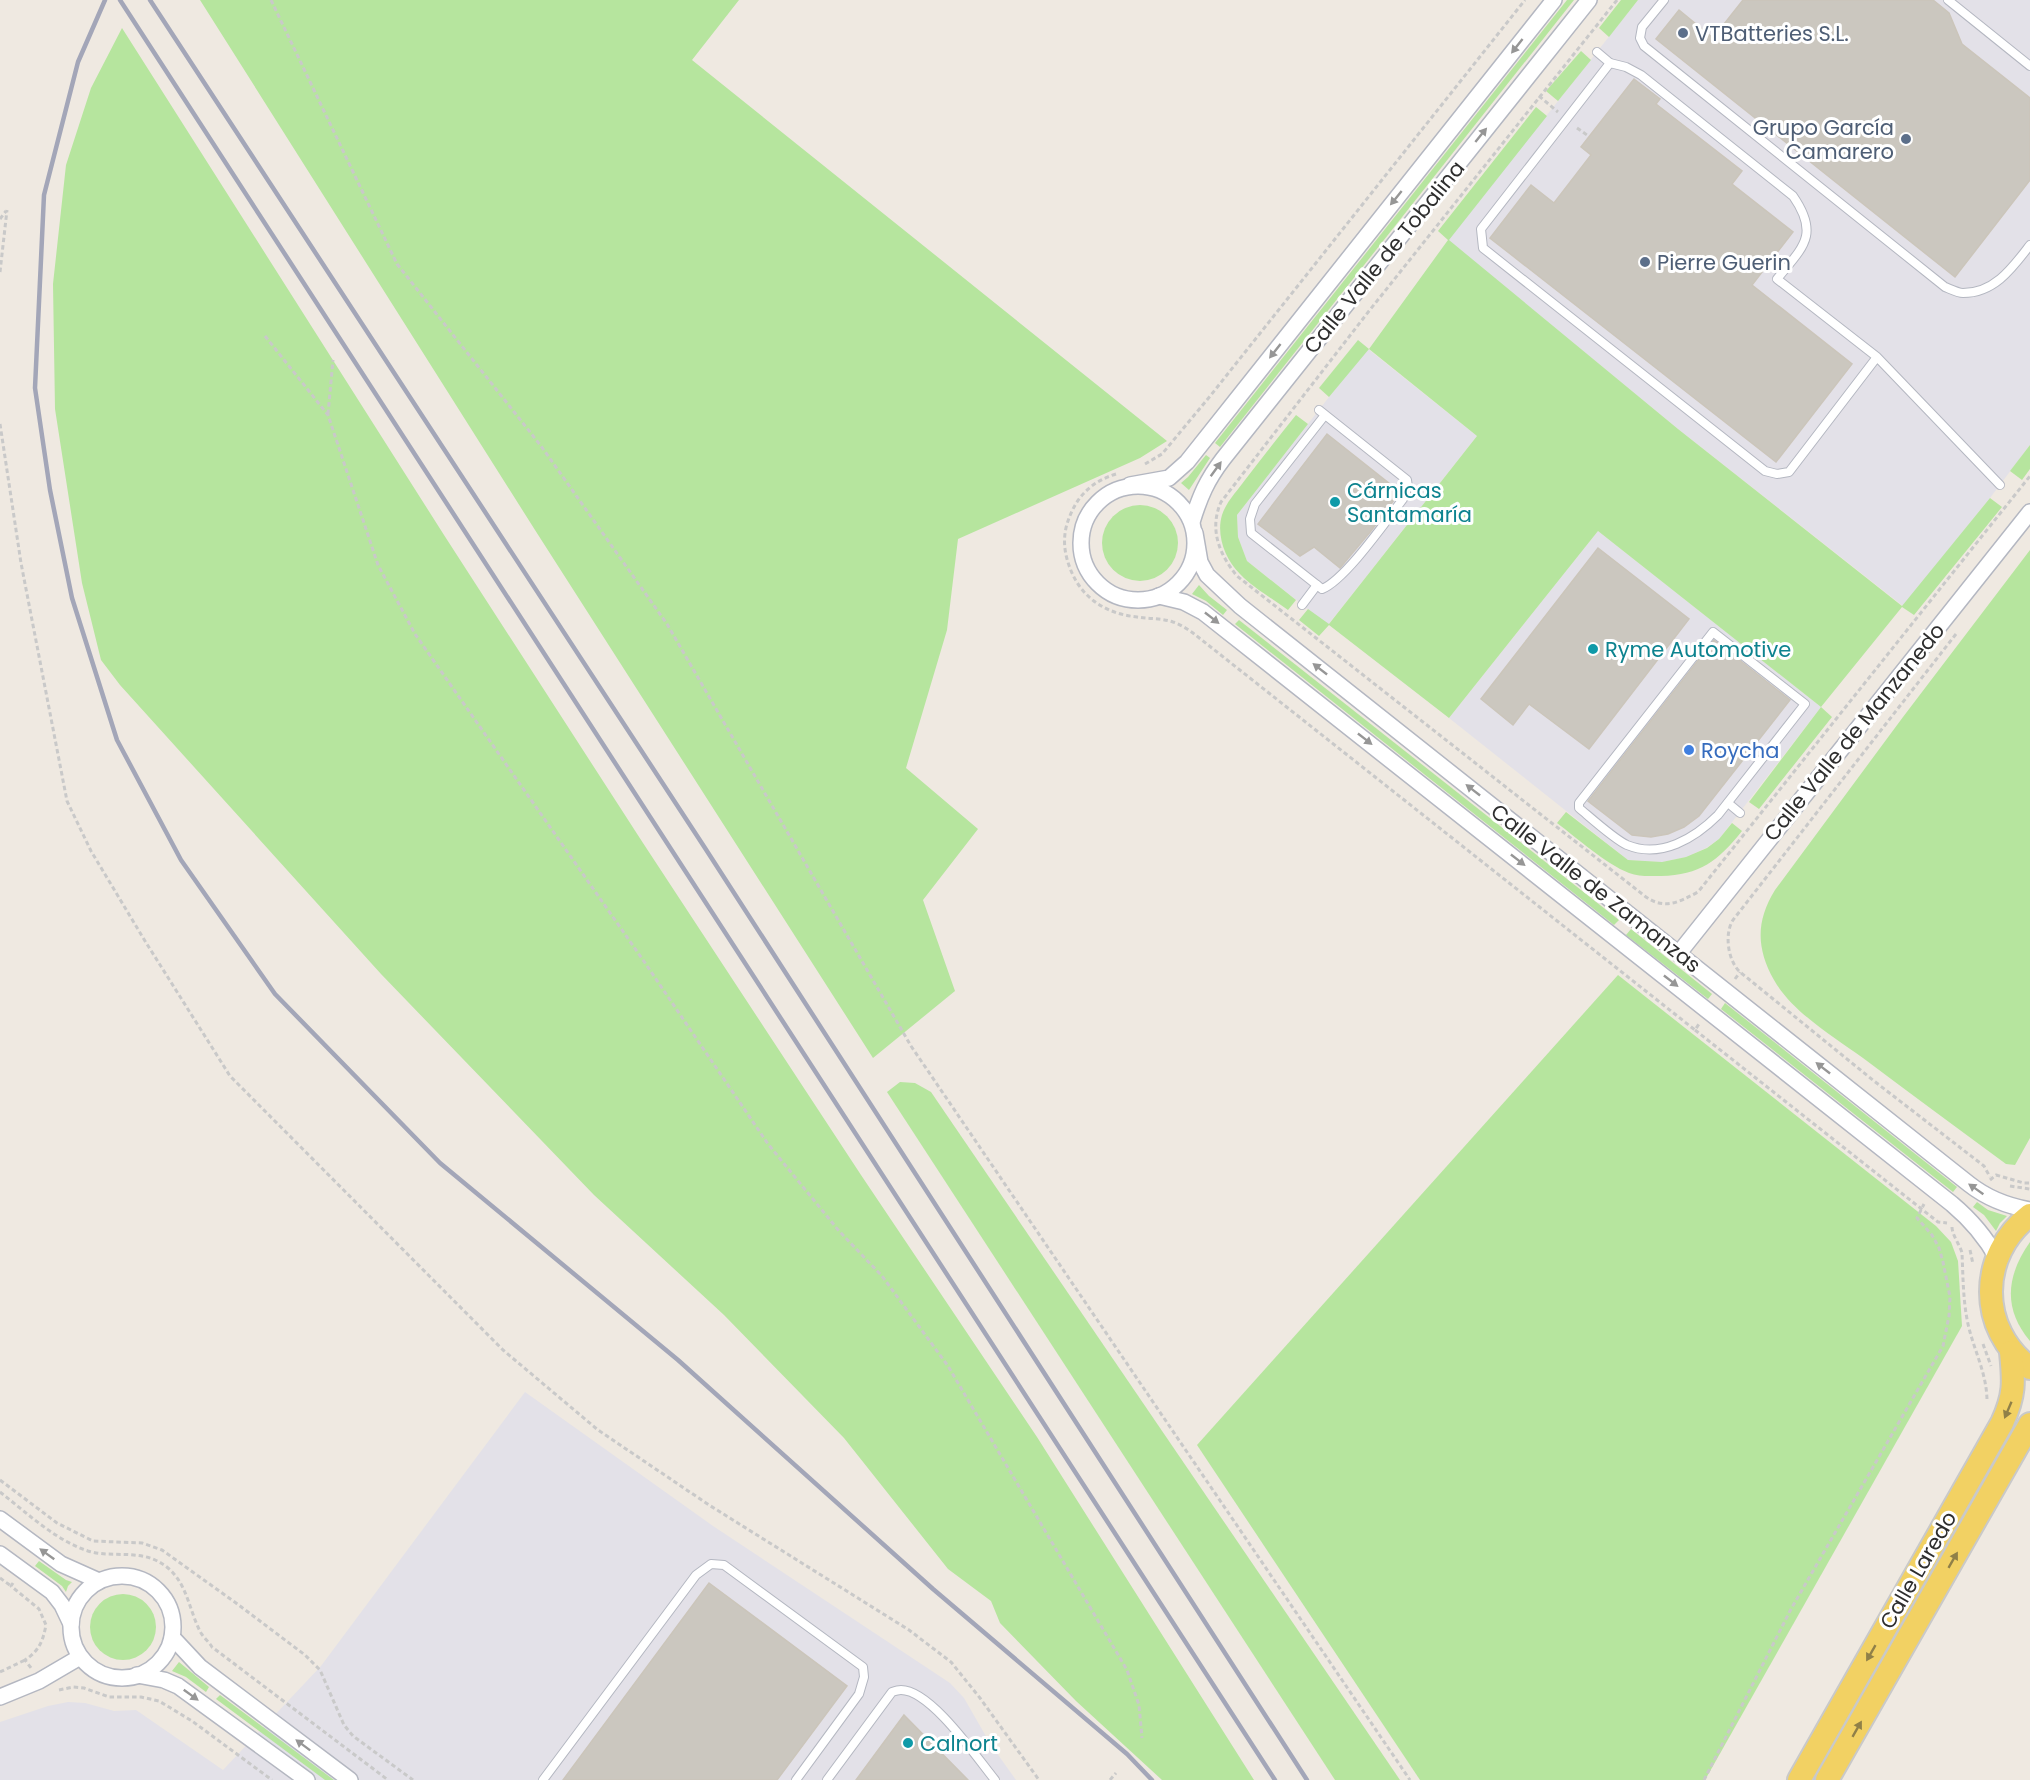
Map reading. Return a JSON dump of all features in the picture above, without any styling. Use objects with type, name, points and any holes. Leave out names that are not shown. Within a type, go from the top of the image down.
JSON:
[{"type":"main road","points":[[2030,1215],[2006,1239],[1997,1258],[1991,1282],[1991,1307],[1999,1331],[2011,1352],[2030,1368]]},
{"type":"main road","name":"Calle Laredo","points":[[1798,1780],[2002,1423],[2012,1400],[2014,1381],[2011,1352]]},
{"type":"main road","name":"Calle Laredo","points":[[1827,1780],[2030,1424]]},
{"type":"street","name":"Calle Valle de Tobalina","points":[[1130,485],[1169,478],[1186,462],[1554,0]]},
{"type":"street","name":"Calle Valle de Tobalina","points":[[1193,527],[1199,498],[1215,469],[1588,0]]},
{"type":"street","points":[[1130,485],[1143,485],[1162,490],[1172,496],[1186,511],[1193,527],[1194,557],[1189,570],[1179,584],[1159,596],[1138,600],[1116,596],[1094,579],[1083,560],[1081,532],[1093,506],[1104,496],[1130,485]]},
{"type":"street","name":"Calle Valle de Manzanedo","points":[[1679,953],[2030,512]]},
{"type":"street","name":"Calle Valle de Zamanzas","points":[[1193,527],[1200,562],[1207,574],[1228,596],[1980,1193],[1993,1200],[2030,1210]]},
{"type":"street","name":"Calle Valle de Zamanzas","points":[[1159,596],[1184,602],[1203,612],[1963,1213],[1987,1239],[1997,1258]]},
{"type":"street","points":[[0,1519],[72,1570],[99,1581]]},
{"type":"street","points":[[0,1554],[56,1596],[71,1624],[75,1647],[89,1666],[100,1673],[125,1678],[137,1676],[149,1670],[160,1661],[172,1637],[170,1609],[163,1597],[153,1587],[127,1576],[113,1576],[99,1581],[88,1589],[79,1599],[73,1611],[71,1624]]},
{"type":"street","points":[[172,1637],[200,1667],[350,1780]]},
{"type":"street","points":[[0,1697],[39,1681],[81,1657]]},
{"type":"street","points":[[137,1676],[164,1680],[178,1686],[307,1780]]},
{"type":"lane","points":[[1665,0],[1642,27],[1640,38],[1644,46],[1945,287],[1962,293],[1989,287],[2009,272],[2030,244]]},
{"type":"lane","points":[[1948,0],[2030,66]]},
{"type":"lane","points":[[1597,52],[1610,63],[1626,67],[1641,75],[1793,196],[1802,210],[1807,225],[1805,244],[1777,279],[1877,357],[2000,484]]},
{"type":"lane","points":[[1610,63],[1480,229],[1483,248],[1765,471],[1777,474],[1789,472],[1877,357]]},
{"type":"lane","points":[[1322,412],[1407,480],[1407,487],[1403,500],[1342,575],[1322,589],[1317,585],[1251,533],[1250,519],[1255,504],[1322,412]]},
{"type":"lane","points":[[1302,604],[1317,585]]},
{"type":"lane","points":[[1713,632],[1805,704],[1728,803],[1706,827],[1686,841],[1663,848],[1643,849],[1626,844],[1579,808],[1579,803],[1713,632]]},
{"type":"lane","points":[[1728,803],[1740,813]]},
{"type":"lane","points":[[543,1780],[696,1575],[711,1564],[724,1565],[863,1667],[864,1677],[859,1695],[796,1780]]},
{"type":"lane","points":[[828,1780],[892,1692],[903,1690],[921,1698],[939,1712],[957,1731],[995,1780]]},
{"type":"path","points":[[271,0],[397,264],[541,446],[667,624],[911,1046],[1410,1780]]},
{"type":"path","points":[[1617,0],[1231,488],[1217,511],[1215,524],[1219,550],[1236,576],[1646,897],[1654,903],[1669,905],[1698,892],[2030,476]]},
{"type":"path","points":[[1539,96],[1552,108]]},
{"type":"path","points":[[0,219],[7,210],[0,272]]},
{"type":"path","points":[[266,336],[328,415],[378,565],[415,633],[768,1144],[838,1231],[882,1276],[948,1365],[1126,1670],[1139,1705],[1142,1738]]},
{"type":"path","points":[[328,415],[333,360]]},
{"type":"path","points":[[0,424],[21,563],[67,801],[91,851],[230,1076],[502,1350],[598,1430],[710,1505],[909,1630],[951,1662],[1039,1780]]},
{"type":"path","points":[[1958,632],[1733,920],[1728,933],[1732,961],[1740,972],[1874,1081],[1984,1166],[1988,1174],[1998,1181]]},
{"type":"path","points":[[1695,1030],[1938,1222]]},
{"type":"path","points":[[1980,1193],[1996,1175],[2024,1184],[2030,1183]]},
{"type":"path","points":[[2004,1184],[2030,1189]]},
{"type":"path","points":[[1704,1780],[1791,1609],[1943,1346],[1950,1297],[1939,1248],[1932,1235],[1917,1218],[1921,1208]]},
{"type":"path","points":[[1963,1213],[1952,1229],[1962,1253],[1966,1318],[1985,1380],[1987,1402]]},
{"type":"path","points":[[0,1480],[57,1523],[93,1541],[142,1543],[162,1550],[236,1603],[305,1654],[320,1670],[344,1725],[353,1736],[413,1780]]},
{"type":"path","points":[[0,1492],[74,1545],[91,1552],[125,1553],[148,1557],[165,1566],[181,1584],[202,1635],[212,1647],[388,1780]]},
{"type":"path","points":[[39,1548],[51,1530]]},
{"type":"path","points":[[11,1586],[23,1571]]},
{"type":"path","points":[[0,1578],[39,1609],[46,1625],[43,1641],[36,1653],[0,1672]]},
{"type":"path","points":[[25,1660],[39,1681]]},
{"type":"path","points":[[58,1690],[73,1687],[84,1688],[109,1697],[141,1696],[159,1701],[192,1721],[272,1780]]},
{"type":"path","points":[[1110,1780],[1116,1773]]},
{"type":"shaded area","points":[[1638,0],[2030,0],[2030,445],[1903,606],[1678,429],[1448,240]]},
{"type":"shaded area","points":[[1368,349],[1477,436],[1328,625],[1247,561],[1238,537],[1237,515]]},
{"type":"shaded area","points":[[1598,531],[1821,707],[1719,839],[1686,857],[1662,862],[1628,860],[1449,718]]},
{"type":"shaded area","points":[[525,1392],[713,1526],[950,1683],[964,1698],[991,1745],[1016,1780],[0,1780],[0,1722],[48,1706],[68,1702],[85,1703],[114,1711],[136,1710],[223,1770],[321,1666]]},
{"type":"green space","points":[[200,0],[739,0],[692,60],[1167,441],[1140,458],[958,539],[947,630],[906,768],[978,829],[923,900],[955,991],[873,1058],[535,530]]},
{"type":"green space","points":[[1567,0],[1574,0],[1220,447],[1215,443]]},
{"type":"green space","points":[[1621,0],[1638,0],[1609,37],[1599,28]]},
{"type":"green space","points":[[122,28],[643,843],[861,1175],[1037,1437],[1254,1780],[1162,1780],[1076,1701],[1000,1623],[991,1601],[948,1569],[844,1438],[724,1315],[594,1195],[381,974],[120,685],[101,660],[82,583],[55,409],[53,284],[66,165],[91,88]]},
{"type":"green space","points":[[1581,51],[1591,60],[1558,101],[1546,91]]},
{"type":"green space","points":[[1536,107],[1547,116],[1449,240],[1678,429],[1902,606],[1990,498],[2002,507],[1914,615],[1902,607],[1821,707],[1598,531],[1449,718],[1329,625],[1319,636],[1299,620],[1308,609],[1329,624],[1477,436],[1369,349],[1448,240],[1438,231]]},
{"type":"green space","points":[[1358,340],[1369,349],[1329,397],[1319,388]]},
{"type":"green space","points":[[1296,415],[1308,424],[1237,515],[1238,537],[1247,561],[1296,600],[1288,610],[1251,584],[1235,568],[1223,546],[1220,523],[1229,501]]},
{"type":"green space","points":[[2030,445],[2030,469],[2022,480],[2010,471]]},
{"type":"green space","points":[[1206,455],[1210,458],[1189,490],[1181,483]]},
{"type":"green space","points":[[1140,505],[1155,508],[1167,516],[1175,528],[1178,543],[1175,558],[1167,570],[1155,578],[1140,581],[1125,578],[1113,570],[1105,558],[1102,543],[1105,528],[1113,516],[1125,508]]},
{"type":"green space","points":[[2030,550],[2030,1138],[2015,1165],[2006,1164],[1802,1013],[1791,1003],[1774,980],[1764,957],[1761,935],[1764,913],[1775,890]]},
{"type":"green space","points":[[1199,585],[1227,610],[1223,615],[1206,601],[1192,594]]},
{"type":"green space","points":[[1239,620],[1619,920],[1614,925],[1235,624]]},
{"type":"green space","points":[[1821,707],[1832,717],[1759,809],[1749,802]]},
{"type":"green space","points":[[1566,812],[1628,860],[1662,862],[1686,857],[1707,848],[1719,839],[1732,823],[1742,831],[1725,851],[1697,869],[1675,875],[1641,876],[1611,864],[1557,823]]},
{"type":"green space","points":[[1631,929],[1712,994],[1708,999],[1626,935]]},
{"type":"green space","points":[[1618,975],[1936,1226],[1951,1242],[1958,1261],[1962,1326],[1705,1780],[1420,1780],[1197,1445]]},
{"type":"green space","points":[[1725,1003],[1957,1187],[1953,1192],[1721,1009]]},
{"type":"green space","points":[[900,1082],[915,1083],[931,1092],[1400,1780],[1335,1780],[887,1092]]},
{"type":"green space","points":[[1977,1202],[1988,1210],[2007,1216],[1996,1231],[1984,1215],[1973,1207]]},
{"type":"green space","points":[[2030,1242],[2030,1341],[2015,1317],[2011,1292],[2016,1267]]},
{"type":"green space","points":[[2006,1436],[2011,1438],[1818,1780],[1811,1780]]},
{"type":"green space","points":[[39,1561],[72,1582],[66,1592],[62,1586],[35,1566]]},
{"type":"green space","points":[[123,1594],[136,1597],[146,1604],[153,1614],[156,1627],[153,1640],[146,1650],[136,1657],[123,1660],[110,1657],[100,1650],[93,1640],[90,1627],[93,1614],[100,1604],[110,1597]]},
{"type":"green space","points":[[179,1662],[209,1687],[206,1692],[186,1677],[172,1671]]},
{"type":"green space","points":[[220,1695],[334,1780],[325,1780],[216,1699]]},
{"type":"building","name":"Grupo García Camarero","points":[[1743,0],[1933,0],[1949,13],[1962,44],[2030,98],[2030,180],[1955,277],[1656,39],[1679,10],[1713,38]]},
{"type":"building","name":"Pierre Guerin","points":[[1634,79],[1660,99],[1656,104],[1742,171],[1732,184],[1793,232],[1752,285],[1852,364],[1776,462],[1490,238],[1531,185],[1554,203],[1591,155],[1581,147]]},
{"type":"building","name":"Cárnicas Santamaría","points":[[1327,434],[1400,492],[1340,568],[1314,547],[1300,556],[1258,524]]},
{"type":"building","name":"Ryme Automotive","points":[[1598,548],[1689,619],[1589,749],[1529,704],[1513,725],[1481,699]]},
{"type":"building","name":"Roycha","points":[[1714,640],[1790,700],[1699,816],[1684,827],[1668,834],[1651,837],[1632,835],[1588,801]]},
{"type":"building","points":[[709,1583],[847,1686],[777,1780],[563,1780]]},
{"type":"building","name":"Calnort","points":[[904,1715],[968,1780],[856,1780]]},
{"type":"railway","points":[[105,0],[78,62],[44,195],[35,388],[50,490],[72,598],[117,740],[181,860],[275,994],[440,1163],[678,1360],[933,1589],[1127,1754],[1152,1780]]},
{"type":"railway","points":[[120,0],[1275,1780]]},
{"type":"railway","points":[[150,0],[705,848],[1307,1780]]},
{"type":"place","name":"VTBatteries S.L.","points":[[1683,33]]},
{"type":"place","name":"Grupo García Camarero","points":[[1906,139]]},
{"type":"place","name":"Pierre Guerin","points":[[1645,262]]},
{"type":"place","name":"Cárnicas Santamaría","points":[[1335,502]]},
{"type":"place","name":"Ryme Automotive","points":[[1593,649]]},
{"type":"place","name":"Roycha","points":[[1689,750]]},
{"type":"place","name":"Calnort","points":[[908,1743]]}]
